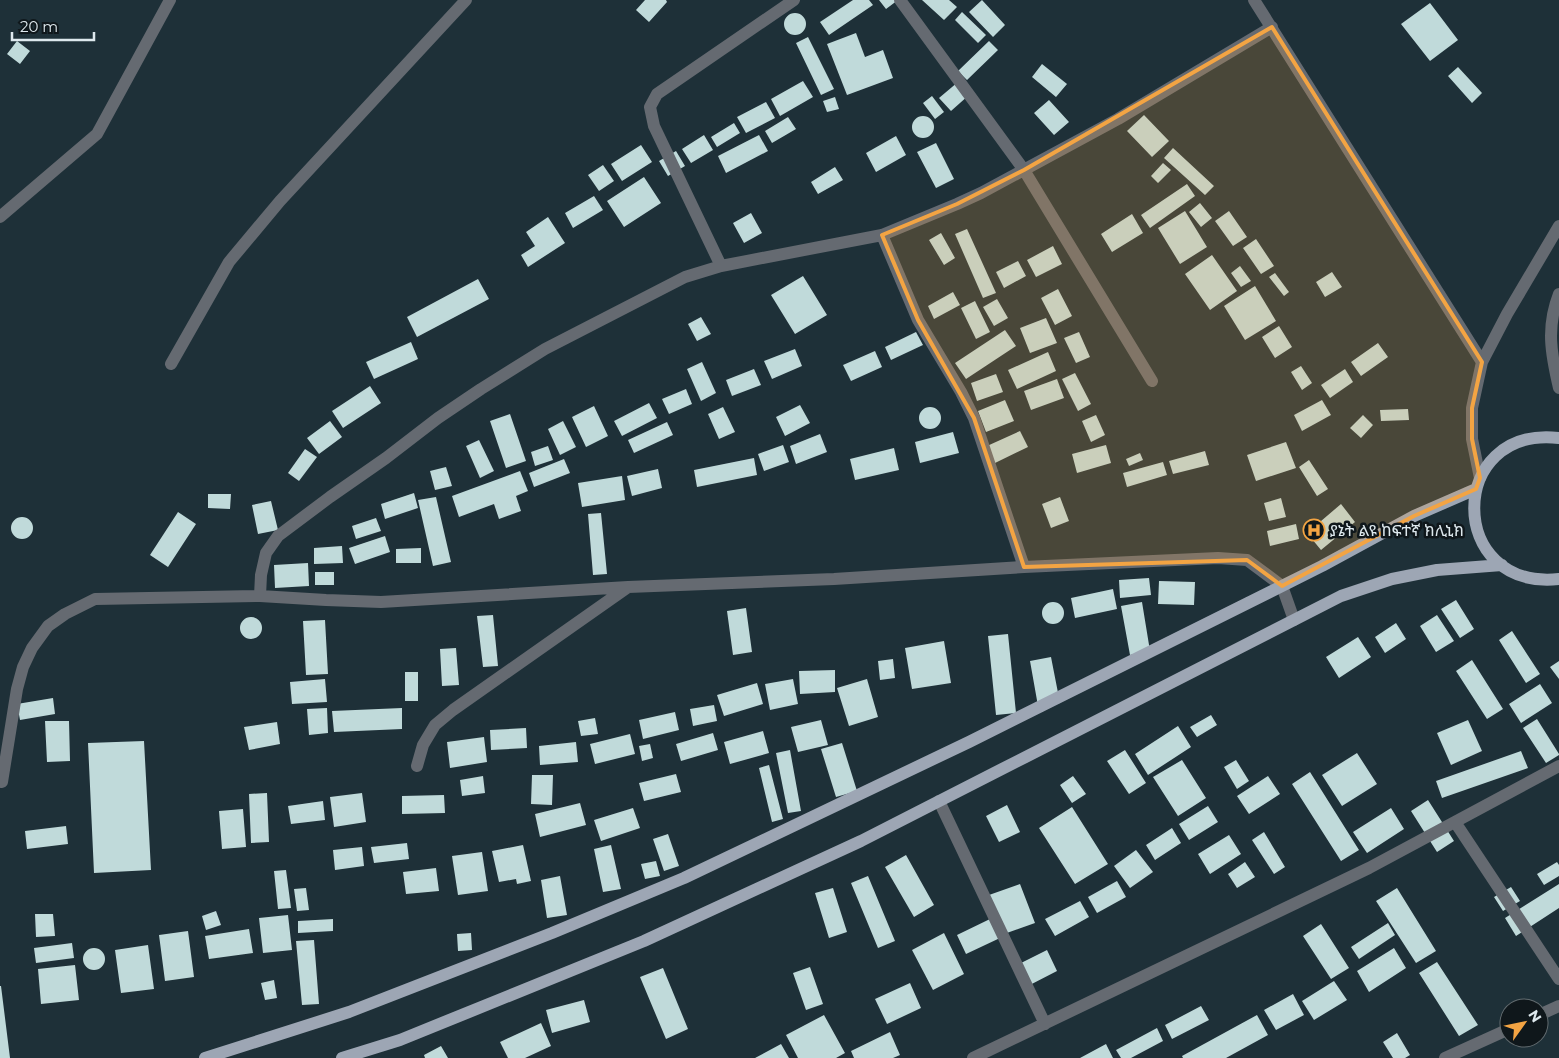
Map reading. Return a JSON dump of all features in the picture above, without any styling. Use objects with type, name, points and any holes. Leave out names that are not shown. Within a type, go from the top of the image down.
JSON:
[{"type":"main road","points":[[1559,438],[1544,436],[1523,439],[1506,448],[1490,461],[1478,484],[1473,510],[1477,531],[1487,550],[1502,565],[1521,576],[1543,580],[1559,579]]},
{"type":"main road","points":[[205,1058],[349,1012],[552,933],[684,878],[969,742],[1282,586],[1478,484]]},
{"type":"main road","points":[[342,1058],[400,1040],[644,941],[861,841],[1341,596],[1392,579],[1437,570],[1502,565]]},
{"type":"street","points":[[0,217],[97,134],[170,0]]},
{"type":"street","points":[[171,364],[229,262],[280,201],[466,0]]},
{"type":"street","points":[[721,266],[654,126],[650,107],[657,94],[794,0]]},
{"type":"street","points":[[900,0],[1024,170],[1152,380]]},
{"type":"street","points":[[1254,0],[1482,362]]},
{"type":"street","points":[[260,596],[261,575],[266,553],[278,536],[438,418],[544,349],[686,277],[721,266],[882,235],[957,204],[1118,119],[1272,27]]},
{"type":"street","points":[[1478,484],[1472,439],[1472,408],[1482,362],[1507,314],[1559,226]]},
{"type":"street","points":[[882,235],[918,320],[961,392],[974,418],[1024,567]]},
{"type":"street","points":[[1559,294],[1555,304],[1551,327],[1551,356],[1559,388]]},
{"type":"street","points":[[2,782],[22,667],[32,648],[48,626],[65,614],[95,599],[260,596],[381,602],[628,587],[834,580],[1024,567],[1218,558],[1247,560],[1282,586],[1294,620]]},
{"type":"street","points":[[417,766],[423,745],[435,725],[453,710],[628,587]]},
{"type":"street","points":[[973,1058],[1369,868],[1559,766]]},
{"type":"street","points":[[939,801],[1045,1024]]},
{"type":"street","points":[[1454,822],[1559,979]]},
{"type":"street","points":[[1444,1058],[1499,1033]]},
{"type":"highlighted area","points":[[1272,27],[1482,362],[1472,408],[1472,439],[1480,478],[1476,489],[1414,516],[1282,586],[1247,560],[1024,567],[974,418],[918,320],[882,235],[957,204],[1024,170]]},
{"type":"building","points":[[645,0],[666,0],[667,2],[649,22],[636,10]]},
{"type":"building","points":[[853,0],[869,0],[873,5],[829,35],[820,22]]},
{"type":"building","points":[[879,0],[898,0],[886,9]]},
{"type":"building","points":[[922,0],[949,0],[957,7],[944,20]]},
{"type":"building","points":[[982,0],[1005,25],[993,37],[969,12]]},
{"type":"building","points":[[1430,3],[1458,40],[1430,61],[1401,24]]},
{"type":"building","points":[[962,12],[986,35],[978,43],[955,20]]},
{"type":"building","points":[[795,13],[803,16],[806,24],[803,32],[795,35],[787,32],[784,24],[787,16]]},
{"type":"building","points":[[856,33],[865,57],[883,50],[893,78],[847,95],[827,44]]},
{"type":"building","points":[[808,37],[834,89],[821,95],[796,43]]},
{"type":"building","points":[[17,41],[30,51],[20,64],[7,54]]},
{"type":"building","points":[[989,41],[998,50],[967,80],[958,71]]},
{"type":"building","points":[[1042,64],[1067,84],[1056,97],[1032,77]]},
{"type":"building","points":[[1458,67],[1482,93],[1472,103],[1448,76]]},
{"type":"building","points":[[803,81],[813,97],[780,116],[771,99]]},
{"type":"building","points":[[958,82],[969,95],[951,111],[939,98]]},
{"type":"building","points":[[932,96],[944,112],[935,119],[923,103]]},
{"type":"building","points":[[835,97],[839,109],[827,112],[823,101]]},
{"type":"building","points":[[1049,100],[1069,122],[1054,135],[1034,113]]},
{"type":"building","points":[[766,102],[775,118],[746,133],[737,117]]},
{"type":"building","points":[[1144,115],[1169,141],[1152,157],[1127,131]]},
{"type":"building","points":[[923,116],[931,119],[934,127],[931,135],[923,138],[915,135],[912,127],[915,119]]},
{"type":"building","points":[[788,117],[796,129],[772,143],[765,131]]},
{"type":"building","points":[[734,123],[740,133],[717,147],[711,137]]},
{"type":"building","points":[[704,135],[713,150],[691,163],[682,149]]},
{"type":"building","points":[[759,135],[768,151],[726,173],[718,156]]},
{"type":"building","points":[[896,136],[906,155],[876,172],[866,153]]},
{"type":"building","points":[[936,143],[954,179],[936,188],[917,152]]},
{"type":"building","points":[[641,145],[652,162],[622,181],[611,164]]},
{"type":"building","points":[[1173,148],[1214,186],[1205,195],[1164,158]]},
{"type":"building","points":[[676,151],[685,166],[668,176],[659,161]]},
{"type":"building","points":[[1163,163],[1171,170],[1158,183],[1151,176]]},
{"type":"building","points":[[603,165],[614,181],[599,191],[588,175]]},
{"type":"building","points":[[835,167],[843,180],[818,194],[811,182]]},
{"type":"building","points":[[644,177],[661,203],[624,227],[607,201]]},
{"type":"building","points":[[1187,184],[1195,196],[1150,228],[1141,215]]},
{"type":"building","points":[[594,196],[603,210],[573,228],[565,213]]},
{"type":"building","points":[[1200,203],[1212,218],[1201,227],[1189,212]]},
{"type":"building","points":[[1185,211],[1207,247],[1180,264],[1158,228]]},
{"type":"building","points":[[1229,211],[1247,237],[1233,246],[1215,221]]},
{"type":"building","points":[[751,213],[762,233],[744,243],[733,223]]},
{"type":"building","points":[[1132,214],[1143,233],[1112,252],[1101,234]]},
{"type":"building","points":[[548,217],[565,243],[528,267],[521,255],[535,246],[526,232]]},
{"type":"building","points":[[967,229],[996,293],[983,298],[955,234]]},
{"type":"building","points":[[941,233],[955,258],[944,265],[929,240]]},
{"type":"building","points":[[1256,239],[1274,266],[1261,274],[1243,248]]},
{"type":"building","points":[[1053,246],[1062,264],[1036,277],[1027,260]]},
{"type":"building","points":[[1212,255],[1237,291],[1210,310],[1185,274]]},
{"type":"building","points":[[1018,261],[1026,276],[1004,288],[996,272]]},
{"type":"building","points":[[1240,266],[1251,281],[1241,287],[1231,273]]},
{"type":"building","points":[[1332,272],[1342,287],[1325,297],[1316,282]]},
{"type":"building","points":[[1275,273],[1289,292],[1284,296],[1269,277]]},
{"type":"building","points":[[803,276],[827,315],[795,334],[771,295]]},
{"type":"building","points":[[478,279],[489,299],[417,337],[407,317]]},
{"type":"building","points":[[1255,286],[1276,321],[1245,340],[1224,306]]},
{"type":"building","points":[[1058,289],[1072,316],[1055,325],[1041,298]]},
{"type":"building","points":[[953,292],[960,305],[934,319],[928,306]]},
{"type":"building","points":[[997,299],[1008,318],[994,326],[983,307]]},
{"type":"building","points":[[975,301],[990,332],[976,339],[961,308]]},
{"type":"building","points":[[701,317],[711,334],[697,341],[688,324]]},
{"type":"building","points":[[1046,318],[1057,343],[1030,353],[1020,328]]},
{"type":"building","points":[[1279,326],[1292,347],[1275,358],[1262,337]]},
{"type":"building","points":[[1005,330],[1016,346],[966,379],[955,363]]},
{"type":"building","points":[[916,332],[923,345],[891,360],[885,347]]},
{"type":"building","points":[[1079,332],[1090,357],[1076,363],[1064,338]]},
{"type":"building","points":[[411,342],[418,359],[374,379],[366,362]]},
{"type":"building","points":[[1378,343],[1388,357],[1361,376],[1351,362]]},
{"type":"building","points":[[795,349],[802,366],[772,379],[764,361]]},
{"type":"building","points":[[875,351],[882,367],[851,381],[843,365]]},
{"type":"building","points":[[1048,352],[1056,371],[1017,389],[1008,370]]},
{"type":"building","points":[[702,362],[716,393],[701,401],[687,369]]},
{"type":"building","points":[[1301,366],[1312,383],[1302,390],[1291,372]]},
{"type":"building","points":[[754,369],[761,385],[732,396],[726,380]]},
{"type":"building","points":[[1345,369],[1353,382],[1330,398],[1321,385]]},
{"type":"building","points":[[1075,373],[1091,404],[1078,411],[1062,379]]},
{"type":"building","points":[[996,374],[1003,392],[977,401],[971,383]]},
{"type":"building","points":[[1057,379],[1064,398],[1031,410],[1024,391]]},
{"type":"building","points":[[370,386],[381,403],[343,428],[332,411]]},
{"type":"building","points":[[686,389],[692,404],[669,414],[662,399]]},
{"type":"building","points":[[1005,400],[1014,421],[986,432],[978,411]]},
{"type":"building","points":[[1322,400],[1331,415],[1302,431],[1294,415]]},
{"type":"building","points":[[649,403],[657,418],[622,436],[614,421]]},
{"type":"building","points":[[800,405],[810,423],[785,436],[776,417]]},
{"type":"building","points":[[594,406],[608,436],[586,447],[572,417]]},
{"type":"building","points":[[723,407],[735,432],[719,439],[708,414]]},
{"type":"building","points":[[930,407],[938,410],[941,418],[938,426],[930,429],[922,426],[919,418],[922,410]]},
{"type":"building","points":[[1408,409],[1409,420],[1381,421],[1380,410]]},
{"type":"building","points":[[510,414],[526,461],[506,468],[490,421]]},
{"type":"building","points":[[1096,415],[1105,435],[1091,442],[1082,421]]},
{"type":"building","points":[[1363,415],[1373,425],[1361,438],[1350,428]]},
{"type":"building","points":[[330,421],[342,437],[319,454],[307,438]]},
{"type":"building","points":[[563,421],[576,447],[560,455],[548,429]]},
{"type":"building","points":[[667,422],[673,435],[634,453],[628,440]]},
{"type":"building","points":[[1020,431],[1028,447],[995,463],[987,446]]},
{"type":"building","points":[[953,432],[959,453],[920,463],[915,442]]},
{"type":"building","points":[[820,434],[827,452],[796,464],[790,446]]},
{"type":"building","points":[[479,440],[494,471],[480,478],[466,446]]},
{"type":"building","points":[[1286,442],[1296,468],[1256,481],[1247,455]]},
{"type":"building","points":[[783,445],[789,462],[764,471],[758,454]]},
{"type":"building","points":[[1106,445],[1111,463],[1077,473],[1072,454]]},
{"type":"building","points":[[548,446],[553,460],[535,466],[531,452]]},
{"type":"building","points":[[894,448],[899,470],[855,480],[850,459]]},
{"type":"building","points":[[305,449],[317,457],[299,481],[288,473]]},
{"type":"building","points":[[1205,451],[1209,465],[1173,474],[1169,461]]},
{"type":"building","points":[[1140,453],[1143,460],[1129,466],[1126,459]]},
{"type":"building","points":[[754,458],[757,475],[697,487],[694,470]]},
{"type":"building","points":[[564,459],[570,473],[534,487],[529,473]]},
{"type":"building","points":[[1309,460],[1328,489],[1317,496],[1299,467]]},
{"type":"building","points":[[1163,462],[1167,475],[1127,487],[1123,473]]},
{"type":"building","points":[[446,467],[452,486],[435,490],[430,471]]},
{"type":"building","points":[[658,469],[662,488],[632,496],[627,476]]},
{"type":"building","points":[[520,471],[528,491],[516,496],[521,511],[499,519],[494,504],[459,517],[452,496]]},
{"type":"building","points":[[622,476],[625,500],[582,507],[578,483]]},
{"type":"building","points":[[414,493],[418,508],[385,519],[381,504]]},
{"type":"building","points":[[208,494],[231,494],[230,509],[208,508]]},
{"type":"building","points":[[436,497],[451,562],[433,566],[418,500]]},
{"type":"building","points":[[1060,497],[1069,521],[1051,528],[1042,504]]},
{"type":"building","points":[[1281,498],[1286,517],[1269,521],[1264,503]]},
{"type":"building","points":[[271,501],[278,530],[258,534],[252,505]]},
{"type":"building","points":[[1341,504],[1355,522],[1321,550],[1307,533]]},
{"type":"building","points":[[178,512],[196,524],[168,567],[150,555]]},
{"type":"building","points":[[601,513],[607,574],[593,575],[588,514]]},
{"type":"building","points":[[22,517],[30,520],[33,528],[30,536],[22,539],[14,536],[11,528],[14,520]]},
{"type":"building","points":[[376,518],[381,531],[356,539],[352,526]]},
{"type":"building","points":[[1296,524],[1299,539],[1270,546],[1267,531]]},
{"type":"building","points":[[385,536],[390,552],[355,564],[349,548]]},
{"type":"building","points":[[342,546],[343,563],[314,564],[314,548]]},
{"type":"building","points":[[421,548],[421,563],[396,563],[396,549]]},
{"type":"building","points":[[308,563],[309,586],[275,588],[274,565]]},
{"type":"building","points":[[315,572],[334,572],[334,585],[315,585]]},
{"type":"building","points":[[1149,578],[1151,595],[1120,598],[1119,580]]},
{"type":"building","points":[[1159,581],[1195,582],[1194,605],[1158,604]]},
{"type":"building","points":[[1113,589],[1117,609],[1075,618],[1071,598]]},
{"type":"building","points":[[1456,600],[1474,629],[1460,638],[1441,609]]},
{"type":"building","points":[[1053,602],[1061,605],[1064,613],[1061,621],[1053,624],[1045,621],[1042,613],[1045,605]]},
{"type":"building","points":[[1142,602],[1150,651],[1130,655],[1121,606]]},
{"type":"building","points":[[746,608],[752,652],[733,655],[727,611]]},
{"type":"building","points":[[493,615],[498,666],[483,667],[477,616]]},
{"type":"building","points":[[1437,615],[1454,641],[1436,652],[1420,626]]},
{"type":"building","points":[[251,617],[259,620],[262,628],[259,636],[251,639],[243,636],[240,628],[243,620]]},
{"type":"building","points":[[325,620],[328,674],[306,675],[303,621]]},
{"type":"building","points":[[1396,623],[1406,639],[1385,653],[1375,637]]},
{"type":"building","points":[[1512,631],[1540,674],[1526,683],[1499,640]]},
{"type":"building","points":[[1008,634],[1016,713],[996,715],[988,636]]},
{"type":"building","points":[[1358,637],[1371,657],[1339,678],[1326,657]]},
{"type":"building","points":[[944,641],[951,683],[912,689],[905,648]]},
{"type":"building","points":[[456,648],[459,685],[442,686],[440,649]]},
{"type":"building","points":[[1051,657],[1060,703],[1038,706],[1030,661]]},
{"type":"building","points":[[893,659],[895,678],[880,680],[878,661]]},
{"type":"building","points":[[1472,660],[1503,709],[1487,719],[1456,671]]},
{"type":"building","points":[[1559,661],[1559,679],[1550,667]]},
{"type":"building","points":[[835,670],[835,692],[800,694],[799,671]]},
{"type":"building","points":[[405,672],[418,672],[418,701],[405,701]]},
{"type":"building","points":[[325,679],[327,702],[292,704],[290,682]]},
{"type":"building","points":[[793,679],[798,704],[770,710],[765,684]]},
{"type":"building","points":[[867,679],[878,717],[849,726],[837,688]]},
{"type":"building","points":[[757,683],[763,704],[724,716],[717,695]]},
{"type":"building","points":[[1540,684],[1552,703],[1521,723],[1509,704]]},
{"type":"building","points":[[53,698],[55,714],[20,720],[17,704]]},
{"type":"building","points":[[714,705],[717,721],[693,726],[690,709]]},
{"type":"building","points":[[327,708],[328,733],[309,735],[307,709]]},
{"type":"building","points":[[402,708],[402,729],[334,732],[332,711]]},
{"type":"building","points":[[675,712],[679,730],[643,739],[639,720]]},
{"type":"building","points":[[1211,715],[1217,725],[1197,737],[1190,727]]},
{"type":"building","points":[[595,718],[598,734],[581,736],[578,721]]},
{"type":"building","points":[[1537,719],[1559,754],[1546,763],[1523,728]]},
{"type":"building","points":[[821,720],[828,745],[798,752],[791,727]]},
{"type":"building","points":[[1468,720],[1482,751],[1451,765],[1437,733]]},
{"type":"building","points":[[45,721],[69,721],[70,761],[47,762]]},
{"type":"building","points":[[277,722],[280,744],[249,750],[244,727]]},
{"type":"building","points":[[1178,726],[1191,747],[1148,775],[1135,754]]},
{"type":"building","points":[[526,728],[527,748],[491,750],[490,730]]},
{"type":"building","points":[[763,731],[769,753],[730,764],[724,742]]},
{"type":"building","points":[[713,733],[718,750],[681,761],[676,744]]},
{"type":"building","points":[[630,734],[635,754],[595,764],[590,744]]},
{"type":"building","points":[[484,737],[487,762],[450,768],[447,742]]},
{"type":"building","points":[[144,741],[151,870],[94,873],[88,743]]},
{"type":"building","points":[[576,742],[578,762],[540,765],[539,746]]},
{"type":"building","points":[[842,743],[857,791],[836,797],[821,749]]},
{"type":"building","points":[[650,744],[653,758],[642,761],[639,746]]},
{"type":"building","points":[[790,750],[801,811],[788,813],[776,753]]},
{"type":"building","points":[[1125,750],[1146,783],[1129,794],[1107,761]]},
{"type":"building","points":[[1521,751],[1528,768],[1442,798],[1436,781]]},
{"type":"building","points":[[1357,753],[1377,784],[1342,806],[1322,775]]},
{"type":"building","points":[[1182,760],[1206,798],[1178,816],[1153,777]]},
{"type":"building","points":[[1236,760],[1249,781],[1237,789],[1224,767]]},
{"type":"building","points":[[769,765],[783,819],[772,822],[759,768]]},
{"type":"building","points":[[1310,772],[1359,850],[1341,861],[1292,784]]},
{"type":"building","points":[[676,774],[681,792],[644,801],[639,783]]},
{"type":"building","points":[[532,775],[553,775],[552,805],[531,804]]},
{"type":"building","points":[[483,776],[485,793],[462,796],[460,780]]},
{"type":"building","points":[[1073,776],[1086,794],[1072,803],[1060,785]]},
{"type":"building","points":[[1268,776],[1280,794],[1249,814],[1237,796]]},
{"type":"building","points":[[267,793],[269,842],[251,843],[249,794]]},
{"type":"building","points":[[362,793],[366,822],[334,827],[330,797]]},
{"type":"building","points":[[444,795],[445,813],[402,814],[402,796]]},
{"type":"building","points":[[1428,800],[1454,841],[1437,852],[1411,811]]},
{"type":"building","points":[[323,801],[325,820],[291,824],[288,806]]},
{"type":"building","points":[[580,803],[586,825],[540,837],[535,814]]},
{"type":"building","points":[[1007,805],[1020,832],[999,842],[986,816]]},
{"type":"building","points":[[1208,806],[1218,822],[1189,840],[1179,824]]},
{"type":"building","points":[[1072,807],[1108,864],[1075,884],[1039,828]]},
{"type":"building","points":[[633,808],[640,828],[601,841],[594,820]]},
{"type":"building","points":[[1391,808],[1404,829],[1367,853],[1353,832]]},
{"type":"building","points":[[243,809],[246,847],[222,849],[219,811]]},
{"type":"building","points":[[66,826],[68,844],[27,849],[25,831]]},
{"type":"building","points":[[1172,828],[1181,843],[1155,860],[1146,845]]},
{"type":"building","points":[[1264,832],[1285,867],[1274,874],[1252,840]]},
{"type":"building","points":[[668,834],[679,866],[664,871],[653,839]]},
{"type":"building","points":[[1229,835],[1241,854],[1210,874],[1198,854]]},
{"type":"building","points":[[407,843],[409,859],[374,863],[371,847]]},
{"type":"building","points":[[523,845],[531,881],[517,884],[516,879],[499,882],[492,851]]},
{"type":"building","points":[[611,845],[621,889],[603,892],[594,849]]},
{"type":"building","points":[[362,847],[364,866],[335,870],[333,850]]},
{"type":"building","points":[[1136,850],[1153,872],[1130,888],[1114,866]]},
{"type":"building","points":[[482,852],[488,891],[458,895],[452,856]]},
{"type":"building","points":[[906,855],[934,905],[914,917],[885,867]]},
{"type":"building","points":[[656,861],[660,876],[645,879],[641,864]]},
{"type":"building","points":[[1245,862],[1255,877],[1237,888],[1228,874]]},
{"type":"building","points":[[1557,862],[1559,865],[1559,876],[1544,885],[1537,874]]},
{"type":"building","points":[[436,868],[439,891],[406,894],[403,872]]},
{"type":"building","points":[[286,870],[291,908],[278,909],[274,871]]},
{"type":"building","points":[[560,876],[567,915],[547,918],[541,880]]},
{"type":"building","points":[[868,876],[895,941],[878,948],[851,883]]},
{"type":"building","points":[[1117,881],[1126,897],[1097,913],[1088,897]]},
{"type":"building","points":[[1020,884],[1035,923],[1004,934],[989,895]]},
{"type":"building","points":[[1559,884],[1559,908],[1516,936],[1505,918]]},
{"type":"building","points":[[1511,887],[1520,901],[1503,911],[1494,897]]},
{"type":"building","points":[[306,888],[309,910],[297,911],[294,889]]},
{"type":"building","points":[[833,888],[847,932],[829,938],[815,893]]},
{"type":"building","points":[[1397,888],[1436,951],[1416,963],[1376,901]]},
{"type":"building","points":[[1080,901],[1089,917],[1055,936],[1045,919]]},
{"type":"building","points":[[216,911],[221,925],[206,930],[202,916]]},
{"type":"building","points":[[35,914],[53,914],[55,936],[36,937]]},
{"type":"building","points":[[288,915],[292,950],[263,953],[259,918]]},
{"type":"building","points":[[333,919],[333,931],[298,933],[298,921]]},
{"type":"building","points":[[990,919],[1000,938],[966,954],[957,935]]},
{"type":"building","points":[[1388,923],[1395,935],[1359,959],[1351,947]]},
{"type":"building","points":[[1321,924],[1349,968],[1331,979],[1303,936]]},
{"type":"building","points":[[249,929],[253,953],[209,959],[205,936]]},
{"type":"building","points":[[188,931],[194,977],[165,981],[159,935]]},
{"type":"building","points":[[471,933],[472,950],[458,951],[457,934]]},
{"type":"building","points":[[944,933],[964,974],[933,990],[912,950]]},
{"type":"building","points":[[314,940],[319,1004],[302,1005],[296,941]]},
{"type":"building","points":[[72,943],[74,958],[36,963],[34,948]]},
{"type":"building","points":[[148,945],[154,989],[121,993],[115,950]]},
{"type":"building","points":[[94,948],[102,951],[105,959],[102,967],[94,970],[86,967],[83,959],[86,951]]},
{"type":"building","points":[[1394,948],[1406,968],[1369,992],[1357,971]]},
{"type":"building","points":[[1047,950],[1057,971],[1024,988],[1013,967]]},
{"type":"building","points":[[1437,962],[1478,1025],[1459,1036],[1419,973]]},
{"type":"building","points":[[75,965],[79,1000],[41,1004],[38,969]]},
{"type":"building","points":[[810,967],[823,1004],[806,1010],[793,973]]},
{"type":"building","points":[[663,968],[688,1029],[666,1039],[640,977]]},
{"type":"building","points":[[274,980],[277,998],[265,1000],[261,983]]},
{"type":"building","points":[[1334,981],[1347,1000],[1314,1020],[1302,1001]]},
{"type":"building","points":[[910,983],[921,1008],[887,1024],[875,999]]},
{"type":"building","points":[[1,986],[10,1058],[0,1058]]},
{"type":"building","points":[[1293,994],[1304,1015],[1276,1030],[1264,1010]]},
{"type":"building","points":[[584,1000],[590,1022],[552,1033],[546,1010]]},
{"type":"building","points":[[1201,1006],[1209,1020],[1172,1039],[1165,1025]]},
{"type":"building","points":[[824,1015],[845,1053],[836,1058],[798,1058],[786,1035]]},
{"type":"building","points":[[1257,1015],[1268,1035],[1226,1058],[1183,1058],[1182,1056]]},
{"type":"building","points":[[541,1023],[551,1046],[525,1058],[508,1058],[500,1042]]},
{"type":"building","points":[[1157,1028],[1163,1041],[1131,1058],[1121,1058],[1116,1050]]},
{"type":"building","points":[[890,1032],[900,1055],[893,1058],[854,1058],[851,1051]]},
{"type":"building","points":[[1397,1033],[1410,1055],[1405,1058],[1393,1058],[1383,1042]]},
{"type":"building","points":[[781,1044],[789,1058],[755,1058]]},
{"type":"building","points":[[1106,1044],[1113,1058],[1080,1058]]},
{"type":"building","points":[[441,1046],[448,1058],[425,1058],[424,1055]]},
{"type":"place","name":"ያኔት ልዩ ከፍተኛ ክሊኒክ","points":[[1314,530]]}]
